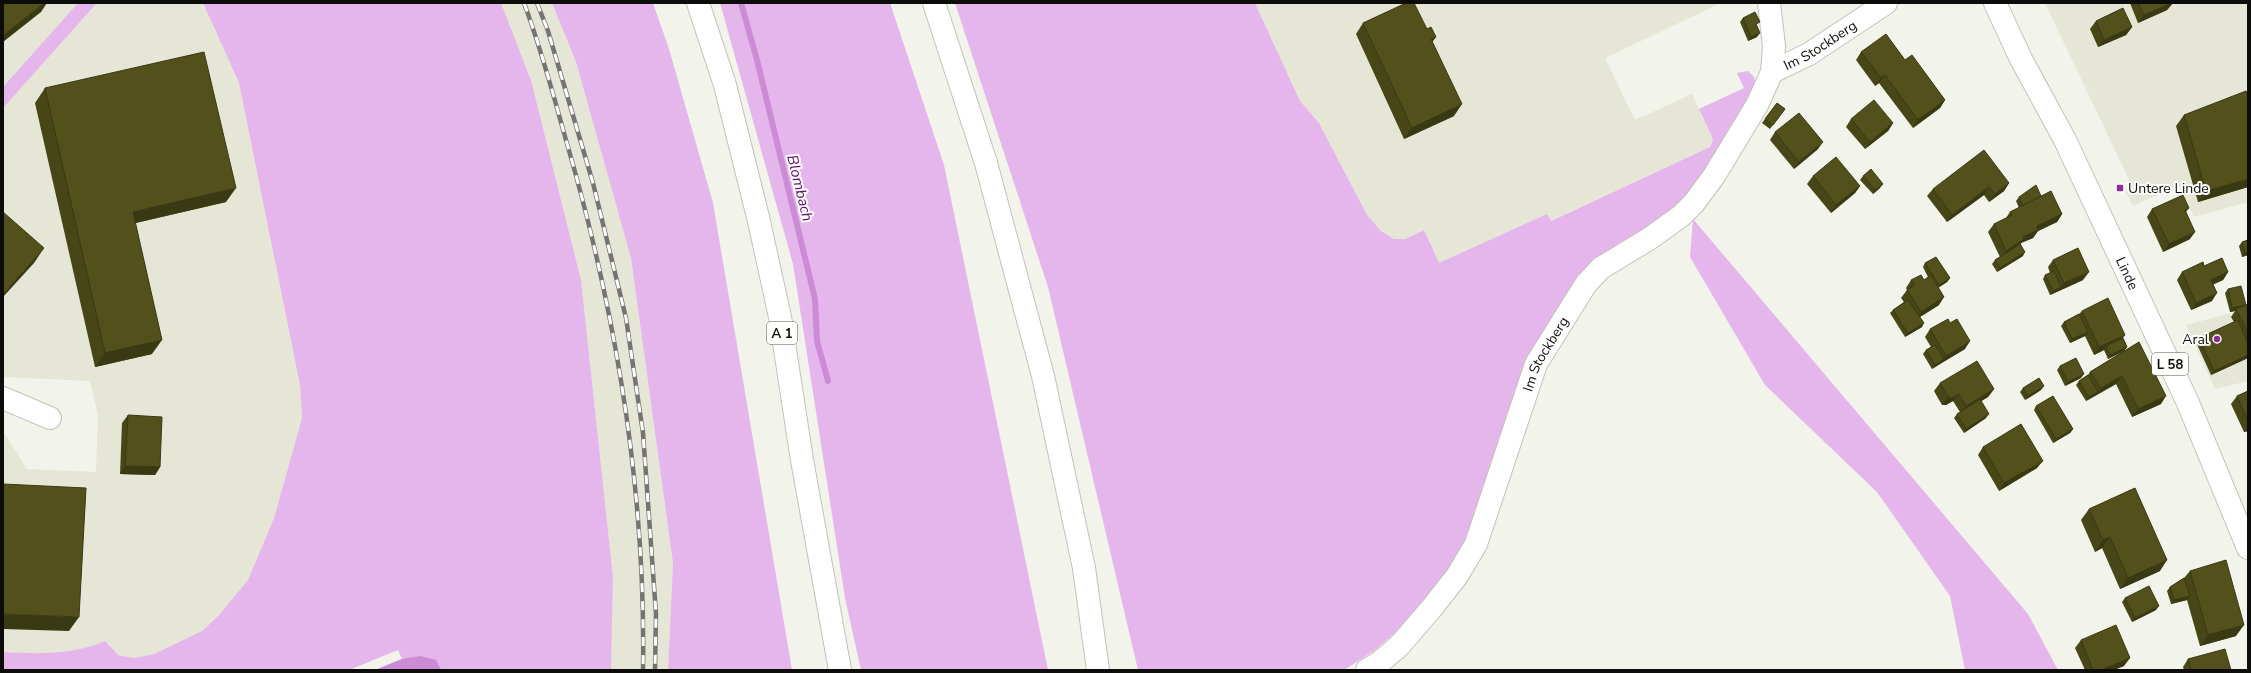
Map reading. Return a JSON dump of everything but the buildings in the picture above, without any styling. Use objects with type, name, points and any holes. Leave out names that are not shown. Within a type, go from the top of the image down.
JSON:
[{"type":"main road","name":"A 1","points":[[698,3],[725,85],[758,217],[776,301],[840,670]]},
{"type":"main road","points":[[934,3],[986,163],[1043,376],[1084,568],[1098,670]]},
{"type":"main road","name":"Im Stockberg","points":[[1367,670],[1379,663],[1399,646],[1432,609],[1457,576],[1476,544],[1536,364],[1586,284],[1602,268],[1649,239],[1681,216],[1694,203],[1714,176],[1757,105],[1772,72],[1774,46],[1769,3]]},
{"type":"main road","name":"Im Stockberg","points":[[1772,72],[1809,54],[1886,3]]},
{"type":"main road","name":"Linde","points":[[1995,3],[2021,58],[2064,140],[2185,396],[2248,548]]},
{"type":"main road","points":[[3,398],[50,418]]},
{"type":"shaded area","points":[[3,3],[78,3],[3,87]]},
{"type":"shaded area","points":[[78,3],[97,3],[3,108],[3,87]]},
{"type":"shaded area","points":[[97,3],[203,3],[239,83],[300,385],[302,418],[274,518],[248,580],[219,615],[202,631],[154,654],[134,658],[118,655],[105,641],[87,649],[34,654],[3,652],[3,431],[27,469],[96,472],[98,415],[90,381],[3,377],[3,108]]},
{"type":"shaded area","points":[[203,3],[501,3],[531,80],[581,280],[613,577],[611,670],[375,670],[402,659],[398,650],[349,670],[3,670],[3,652],[42,653],[68,651],[93,646],[105,641],[118,655],[134,658],[154,654],[202,631],[219,615],[248,580],[274,518],[302,418],[300,385],[239,83]]},
{"type":"shaded area","points":[[501,3],[552,3],[576,62],[631,258],[673,563],[668,670],[611,670],[613,577],[581,280],[531,80]]},
{"type":"shaded area","points":[[552,3],[653,3],[669,49],[713,203],[792,670],[668,670],[673,563],[631,258],[576,62]]},
{"type":"shaded area","points":[[720,3],[890,3],[944,165],[1048,670],[861,670],[845,598],[793,264]]},
{"type":"shaded area","points":[[955,3],[1255,3],[1300,101],[1319,123],[1367,215],[1381,231],[1394,239],[1405,239],[1424,230],[1439,263],[1547,214],[1551,221],[1710,147],[1713,139],[1699,109],[1744,88],[1737,73],[1748,71],[1754,77],[1756,84],[1745,107],[1698,184],[1667,216],[1611,250],[1519,382],[1505,421],[1475,521],[1462,550],[1444,580],[1405,624],[1374,651],[1344,670],[1138,670],[1048,287]]},
{"type":"shaded area","points":[[1255,3],[1721,3],[1605,58],[1635,120],[1692,94],[1713,139],[1710,147],[1550,221],[1547,214],[1439,264],[1424,230],[1405,239],[1394,239],[1381,231],[1367,215],[1319,123],[1300,101]]},
{"type":"shaded area","points":[[2045,3],[2248,3],[2248,202],[2194,217],[2179,185],[2133,206],[2125,190],[2134,190]]},
{"type":"shaded area","points":[[1693,219],[2028,614],[2058,670],[1965,670],[1950,596],[1877,492],[1765,385],[1690,257]]},
{"type":"shaded area","name":"Aral","points":[[2230,313],[2248,352],[2248,381],[2215,389],[2186,325]]},
{"type":"shaded area","points":[[420,656],[436,660],[441,670],[375,670],[402,659]]},
{"type":"waterway","name":"Blombach","points":[[741,3],[757,60],[815,299],[817,341],[828,381]]},
{"type":"railway","points":[[524,3],[536,37],[584,205],[600,270],[613,336],[633,469],[643,603],[643,670]]},
{"type":"railway","points":[[537,3],[548,31],[593,183],[626,318],[643,433],[656,614],[655,670]]},
{"type":"place","name":"Untere Linde","points":[[2120,188]]},
{"type":"place","name":"Aral","points":[[2217,339]]}]
